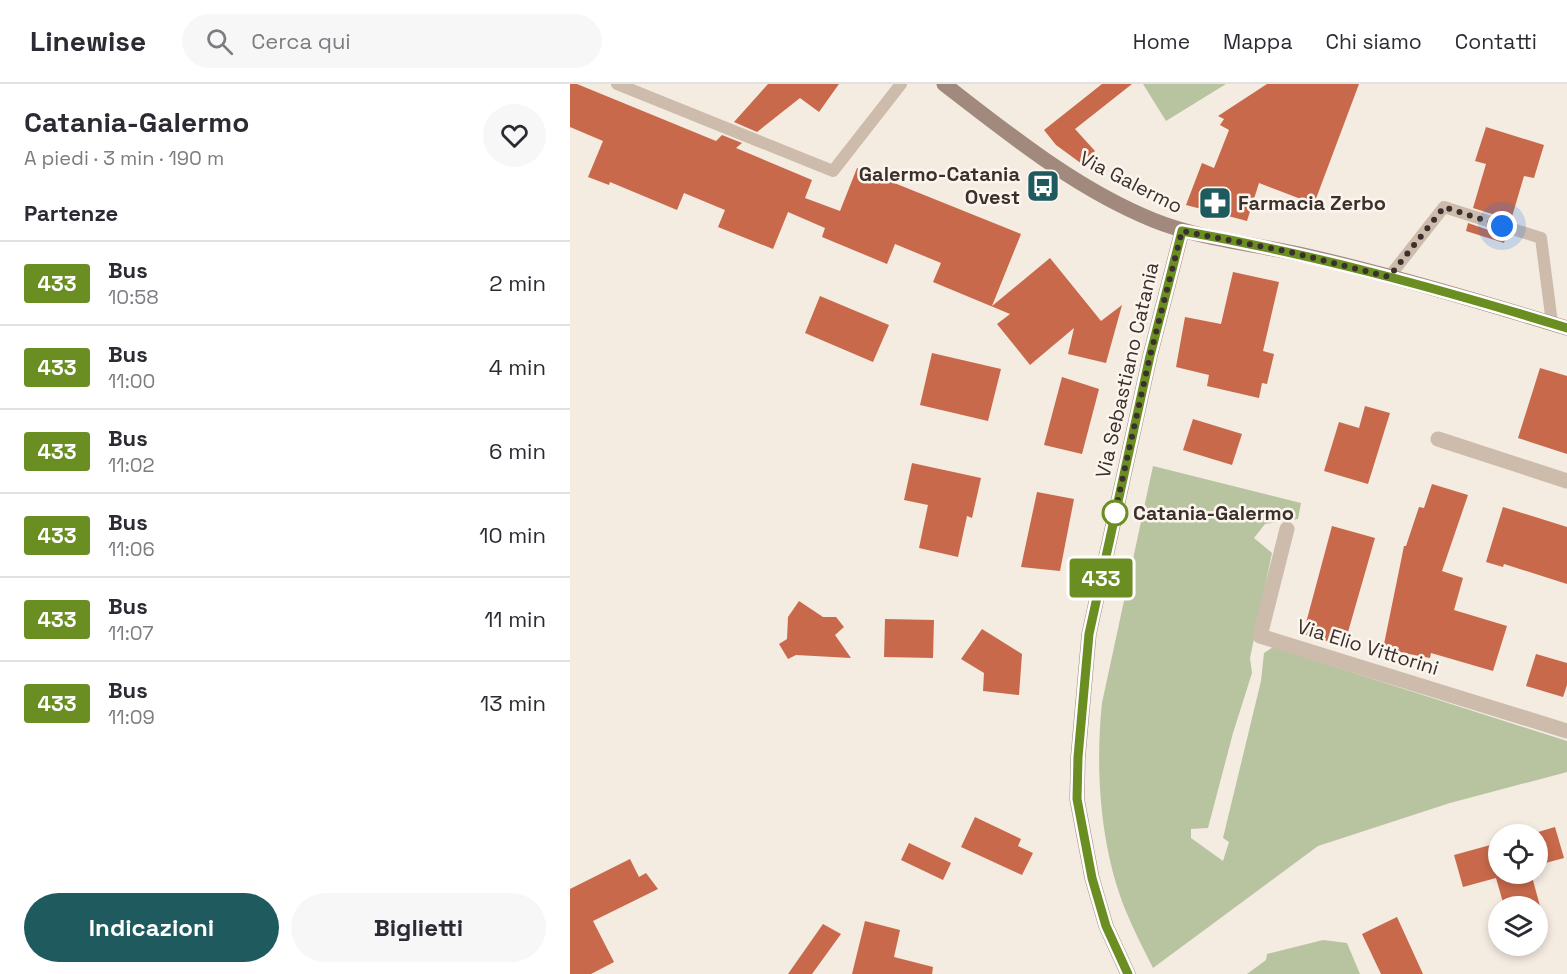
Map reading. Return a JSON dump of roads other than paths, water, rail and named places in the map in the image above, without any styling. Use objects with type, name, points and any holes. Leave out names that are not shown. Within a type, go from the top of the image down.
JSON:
[{"type":"main road","name":"Via Galermo","points":[[944,84],[1010,135],[1074,178],[1118,204],[1182,231],[1277,249],[1389,277],[1560,325]]},
{"type":"main road","name":"Via Sebastiano Catania","points":[[1128,974],[1106,926],[1092,878],[1077,799],[1078,757],[1089,634],[1148,367],[1182,231]]},
{"type":"street","points":[[1438,439],[1567,481]]},
{"type":"street","name":"Via Elio Vittorini","points":[[1287,529],[1260,636],[1567,731]]},
{"type":"lane","points":[[617,84],[832,171],[901,84]]},
{"type":"lane","points":[[1389,277],[1444,207],[1541,238],[1560,325]]},
{"type":"place","name":"Galermo-Catania Ovest","points":[[1043,186]]},
{"type":"place","name":"Farmacia Zerbo","points":[[1215,203]]},
{"type":"place","name":"Catania-Galermo","points":[[1115,513]]}]
